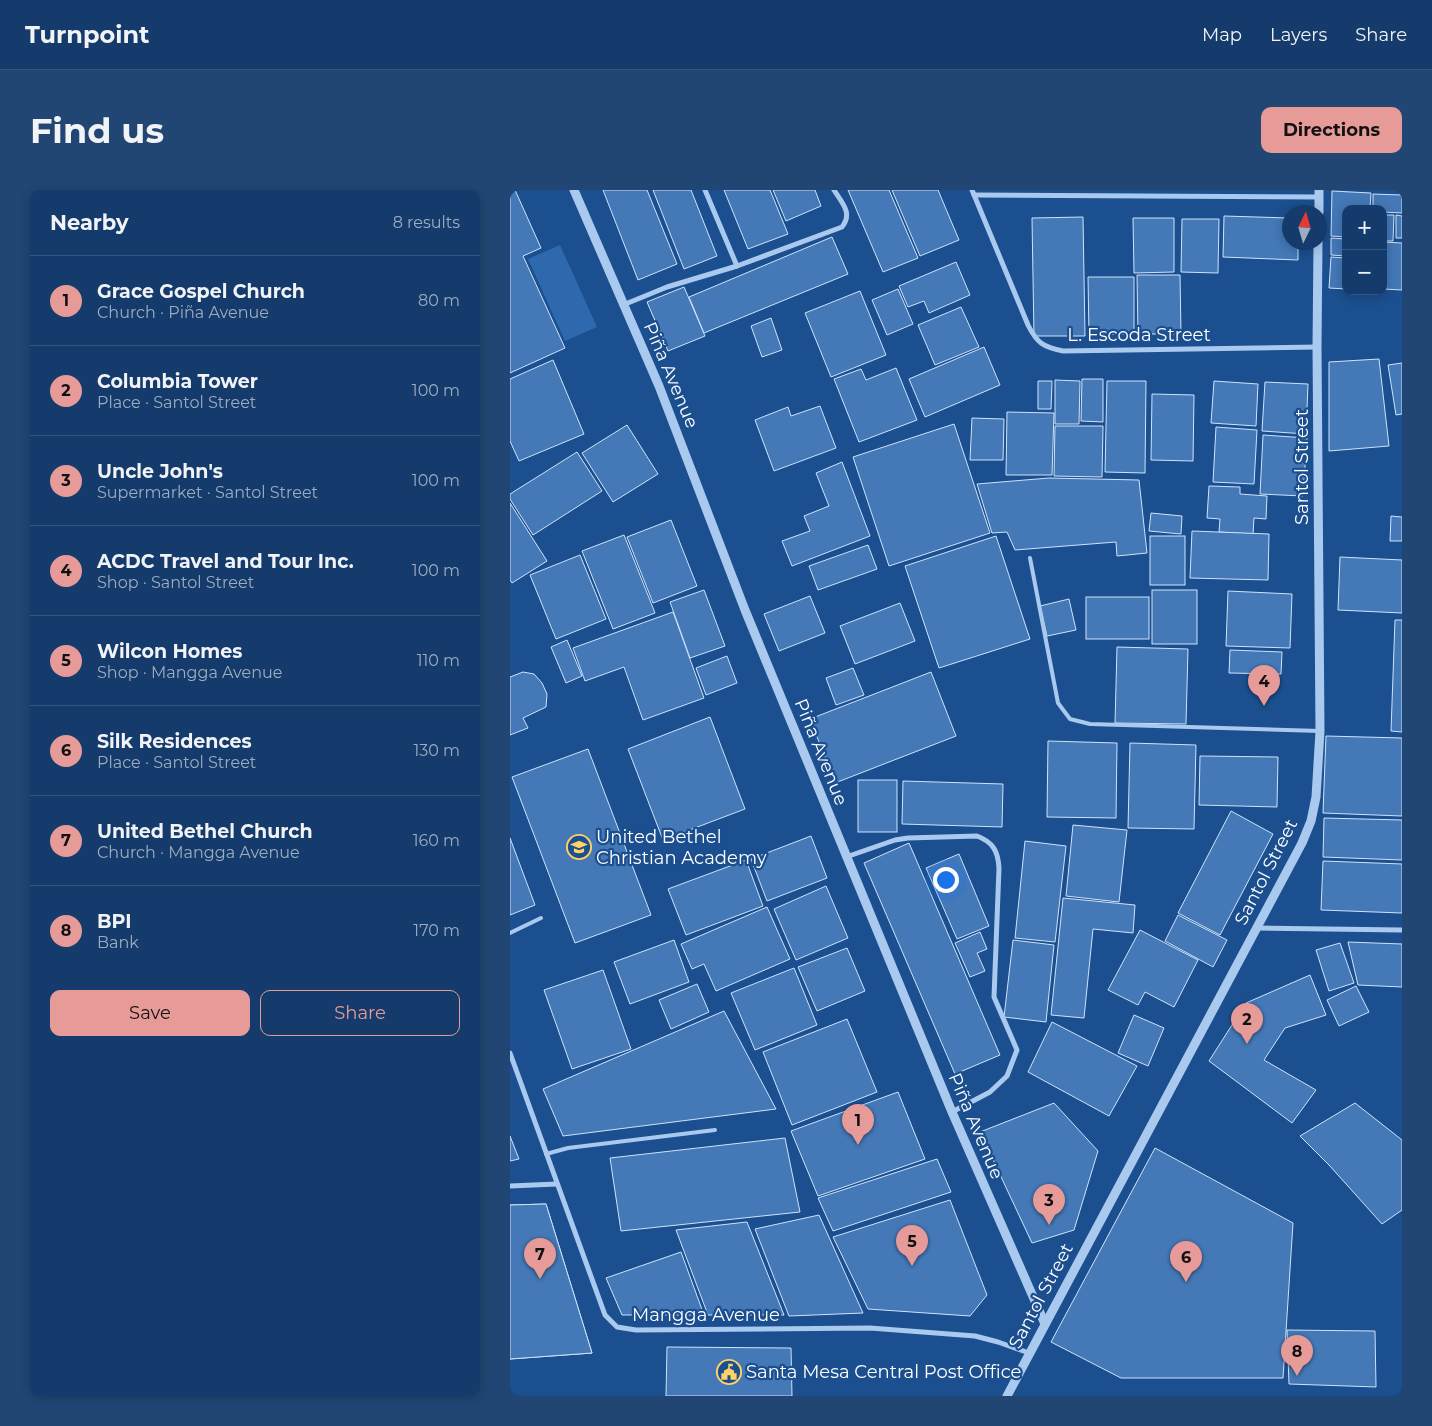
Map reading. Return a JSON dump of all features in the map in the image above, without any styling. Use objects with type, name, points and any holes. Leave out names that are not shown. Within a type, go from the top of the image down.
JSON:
[{"type":"street","name":"Piña Avenue","points":[[574,190],[673,419],[745,610],[846,857],[952,1112],[1044,1324]]},
{"type":"street","points":[[705,190],[737,266]]},
{"type":"street","points":[[623,304],[667,287],[737,266],[842,227],[846,221],[847,212],[834,190]]},
{"type":"street","points":[[973,192],[1319,194]]},
{"type":"street","name":"L. Escoda Street","points":[[973,192],[1028,325],[1041,344],[1063,350],[1317,347]]},
{"type":"street","name":"Santol Street","points":[[1007,1396],[1302,843],[1311,821],[1316,797],[1320,731],[1318,250]]},
{"type":"street","points":[[846,857],[871,847],[908,838],[976,836],[987,840],[996,848],[999,857],[999,868],[994,997],[1017,1050],[1008,1076],[990,1092],[952,1112]]},
{"type":"street","points":[[1257,928],[1402,930]]},
{"type":"street","name":"Mangga Avenue","points":[[510,1053],[605,1315],[617,1327],[636,1330],[870,1328],[976,1336],[1029,1353]]},
{"type":"street","points":[[510,1186],[557,1184]]},
{"type":"lane","points":[[1030,558],[1058,703],[1070,719],[1090,724],[1320,731]]},
{"type":"lane","points":[[510,933],[541,918]]},
{"type":"lane","points":[[546,1154],[568,1148],[715,1130]]},
{"type":"shaded area","points":[[560,245],[597,327],[565,341],[528,259]]},
{"type":"building","points":[[510,190],[515,190],[541,248],[523,256],[565,348],[510,373]]},
{"type":"building","points":[[603,190],[647,190],[677,264],[638,280]]},
{"type":"building","points":[[653,190],[691,190],[717,256],[684,269]]},
{"type":"building","points":[[724,190],[770,190],[788,234],[748,249]]},
{"type":"building","points":[[773,190],[815,190],[821,206],[786,221]]},
{"type":"building","points":[[848,190],[889,190],[918,258],[883,272]]},
{"type":"building","points":[[892,190],[938,190],[959,240],[920,256]]},
{"type":"building","points":[[1332,191],[1371,193],[1370,205],[1342,205],[1342,237],[1331,236]]},
{"type":"building","points":[[1373,194],[1402,195],[1402,213],[1387,212],[1387,205],[1373,205]]},
{"type":"building","points":[[1387,215],[1394,215],[1393,241],[1387,241]]},
{"type":"building","points":[[1396,215],[1402,216],[1402,238],[1396,238]]},
{"type":"building","points":[[1224,216],[1282,218],[1282,250],[1298,250],[1298,260],[1223,257]]},
{"type":"building","points":[[1083,217],[1085,336],[1034,336],[1032,218]]},
{"type":"building","points":[[1133,218],[1174,218],[1174,272],[1134,273]]},
{"type":"building","points":[[1182,219],[1219,219],[1218,273],[1181,272]]},
{"type":"building","points":[[832,237],[848,274],[704,333],[689,297]]},
{"type":"building","points":[[1331,238],[1342,239],[1342,256],[1331,255]]},
{"type":"building","points":[[1387,242],[1402,243],[1402,290],[1387,289]]},
{"type":"building","points":[[1331,257],[1342,258],[1342,289],[1329,288]]},
{"type":"building","points":[[956,262],[970,295],[929,313],[924,301],[908,307],[899,286]]},
{"type":"building","points":[[1137,275],[1180,275],[1181,334],[1138,334]]},
{"type":"building","points":[[1088,277],[1134,277],[1134,334],[1089,335]]},
{"type":"building","points":[[684,287],[705,336],[668,351],[647,302]]},
{"type":"building","points":[[898,289],[913,324],[887,335],[872,300]]},
{"type":"building","points":[[860,291],[886,355],[831,377],[805,313]]},
{"type":"building","points":[[961,307],[979,347],[935,365],[918,325]]},
{"type":"building","points":[[771,318],[782,350],[762,357],[751,326]]},
{"type":"building","points":[[984,347],[1000,385],[925,417],[909,379]]},
{"type":"building","points":[[1379,359],[1389,446],[1329,451],[1329,362]]},
{"type":"building","points":[[553,360],[584,434],[519,461],[510,441],[510,379]]},
{"type":"building","points":[[1402,363],[1402,414],[1396,415],[1388,365]]},
{"type":"building","points":[[896,368],[917,420],[859,442],[834,379],[861,369],[866,380]]},
{"type":"building","points":[[1082,379],[1103,379],[1103,422],[1081,421]]},
{"type":"building","points":[[1055,380],[1080,381],[1079,424],[1055,424]]},
{"type":"building","points":[[1038,381],[1052,381],[1051,409],[1038,409]]},
{"type":"building","points":[[1107,381],[1146,381],[1145,473],[1105,472]]},
{"type":"building","points":[[1214,381],[1258,384],[1256,426],[1211,423]]},
{"type":"building","points":[[1265,382],[1308,384],[1306,434],[1262,431]]},
{"type":"building","points":[[1152,394],[1194,395],[1193,461],[1151,460]]},
{"type":"building","points":[[820,406],[836,448],[774,471],[755,420],[788,407],[791,416]]},
{"type":"building","points":[[1007,412],[1054,413],[1052,475],[1006,475]]},
{"type":"building","points":[[972,418],[1004,419],[1003,460],[970,460]]},
{"type":"building","points":[[954,424],[990,533],[889,566],[853,457]]},
{"type":"building","points":[[627,425],[658,474],[613,502],[582,453]]},
{"type":"building","points":[[1055,426],[1103,426],[1102,477],[1054,476]]},
{"type":"building","points":[[1216,427],[1257,430],[1254,484],[1213,482]]},
{"type":"building","points":[[1263,435],[1307,438],[1303,496],[1260,494]]},
{"type":"building","points":[[577,452],[602,491],[533,535],[510,499],[510,494]]},
{"type":"building","points":[[842,462],[870,536],[792,566],[782,541],[810,531],[804,516],[829,506],[816,473]]},
{"type":"building","points":[[1049,478],[1139,480],[1147,553],[1117,556],[1116,542],[1015,550],[1007,532],[992,533],[977,484]]},
{"type":"building","points":[[1209,486],[1240,487],[1240,494],[1267,496],[1266,519],[1254,518],[1253,534],[1219,532],[1220,519],[1207,518]]},
{"type":"building","points":[[510,503],[547,561],[512,583],[510,580]]},
{"type":"building","points":[[1151,513],[1182,516],[1181,534],[1149,531]]},
{"type":"building","points":[[1391,516],[1402,517],[1402,541],[1390,541]]},
{"type":"building","points":[[671,520],[697,586],[653,603],[627,537]]},
{"type":"building","points":[[1192,531],[1269,534],[1268,580],[1190,578]]},
{"type":"building","points":[[624,535],[655,613],[613,629],[582,551]]},
{"type":"building","points":[[996,536],[1030,639],[939,668],[905,566]]},
{"type":"building","points":[[1150,536],[1185,536],[1185,585],[1150,585]]},
{"type":"building","points":[[868,545],[877,569],[818,590],[809,566]]},
{"type":"building","points":[[580,555],[606,619],[556,639],[530,575]]},
{"type":"building","points":[[1340,557],[1402,560],[1402,613],[1338,610]]},
{"type":"building","points":[[704,590],[725,646],[690,658],[670,602]]},
{"type":"building","points":[[1152,590],[1197,590],[1197,644],[1152,644]]},
{"type":"building","points":[[1228,591],[1292,594],[1290,648],[1226,646]]},
{"type":"building","points":[[810,596],[825,633],[779,651],[764,614]]},
{"type":"building","points":[[1086,597],[1149,597],[1149,639],[1086,639]]},
{"type":"building","points":[[1069,599],[1076,630],[1047,636],[1040,606]]},
{"type":"building","points":[[900,603],[915,641],[855,664],[840,626]]},
{"type":"building","points":[[673,612],[704,698],[643,720],[624,667],[585,681],[573,648]]},
{"type":"building","points":[[1395,620],[1402,620],[1402,732],[1391,731]]},
{"type":"building","points":[[567,640],[582,676],[566,683],[551,647]]},
{"type":"building","points":[[1117,647],[1188,649],[1186,724],[1115,723]]},
{"type":"building","points":[[1230,650],[1282,652],[1281,674],[1229,673]]},
{"type":"building","points":[[727,656],[737,683],[706,695],[696,668]]},
{"type":"building","points":[[853,668],[864,695],[836,705],[826,678]]},
{"type":"building","points":[[523,672],[534,674],[542,683],[547,694],[546,707],[523,718],[528,728],[510,735],[510,677]]},
{"type":"building","points":[[931,672],[956,736],[835,783],[810,719]]},
{"type":"building","points":[[710,717],[745,809],[663,840],[628,749]]},
{"type":"building","points":[[1326,736],[1402,738],[1402,816],[1323,813]]},
{"type":"building","points":[[1048,741],[1117,743],[1116,818],[1047,817]]},
{"type":"building","points":[[1130,743],[1196,745],[1194,829],[1128,828]]},
{"type":"building","points":[[588,749],[651,915],[575,943],[512,777]]},
{"type":"building","points":[[1200,756],[1278,757],[1277,807],[1199,805]]},
{"type":"building","points":[[858,780],[897,780],[897,832],[858,832]]},
{"type":"building","points":[[903,781],[1003,784],[1002,827],[902,824]]},
{"type":"building","points":[[1231,811],[1273,834],[1220,935],[1178,913]]},
{"type":"building","points":[[1324,818],[1402,820],[1402,860],[1323,857]]},
{"type":"building","points":[[1073,825],[1127,830],[1119,902],[1066,896]]},
{"type":"building","points":[[811,836],[827,878],[767,901],[751,859]]},
{"type":"building","points":[[510,838],[535,905],[510,915]]},
{"type":"building","points":[[1025,841],[1066,846],[1055,942],[1015,938]]},
{"type":"building","points":[[909,843],[1000,1055],[955,1074],[864,863]]},
{"type":"building","points":[[959,854],[989,926],[957,939],[926,868]]},
{"type":"building","points":[[746,860],[763,906],[686,935],[668,889]]},
{"type":"building","points":[[1323,861],[1402,864],[1402,913],[1321,910]]},
{"type":"building","points":[[826,886],[848,938],[796,960],[774,909]]},
{"type":"building","points":[[1063,898],[1135,905],[1133,933],[1093,929],[1084,1018],[1051,1015]]},
{"type":"building","points":[[767,907],[790,959],[716,991],[704,964],[692,969],[681,944]]},
{"type":"building","points":[[1178,915],[1227,940],[1213,967],[1165,941]]},
{"type":"building","points":[[1140,930],[1198,960],[1174,1007],[1145,992],[1138,1005],[1108,990]]},
{"type":"building","points":[[980,932],[987,949],[977,953],[985,971],[970,977],[955,943]]},
{"type":"building","points":[[674,940],[689,982],[630,1004],[614,962]]},
{"type":"building","points":[[1013,940],[1054,945],[1046,1022],[1004,1017]]},
{"type":"building","points":[[1348,942],[1402,944],[1402,987],[1358,985]]},
{"type":"building","points":[[1340,943],[1354,983],[1329,991],[1316,950]]},
{"type":"building","points":[[847,948],[865,991],[817,1011],[798,967]]},
{"type":"building","points":[[794,968],[817,1025],[755,1050],[731,993]]},
{"type":"building","points":[[603,970],[631,1049],[572,1069],[544,990]]},
{"type":"building","points":[[1310,975],[1326,1015],[1285,1028],[1264,1060],[1316,1090],[1292,1123],[1209,1061],[1246,1003]]},
{"type":"building","points":[[697,984],[709,1012],[671,1029],[659,1000]]},
{"type":"building","points":[[1356,986],[1369,1012],[1339,1026],[1327,1000]]},
{"type":"building","points":[[724,1011],[776,1109],[563,1136],[543,1089]]},
{"type":"building","points":[[1134,1015],[1164,1028],[1148,1066],[1118,1053]]},
{"type":"building","points":[[847,1019],[877,1092],[792,1125],[763,1052]]},
{"type":"building","points":[[1052,1022],[1137,1066],[1109,1116],[1028,1072]]},
{"type":"building","points":[[898,1092],[925,1159],[818,1196],[791,1131]]},
{"type":"building","points":[[1054,1103],[1098,1151],[1074,1230],[1032,1243],[980,1132]]},
{"type":"building","points":[[1355,1103],[1402,1140],[1402,1210],[1382,1224],[1300,1136]]},
{"type":"building","points":[[510,1136],[519,1159],[510,1161]]},
{"type":"building","points":[[785,1138],[800,1212],[621,1231],[610,1158]]},
{"type":"building","points":[[1155,1148],[1293,1223],[1283,1378],[1121,1378],[1051,1342]]},
{"type":"building","points":[[937,1159],[951,1192],[833,1231],[818,1198]]},
{"type":"building","points":[[950,1200],[987,1295],[970,1316],[868,1309],[833,1237]]},
{"type":"building","points":[[546,1204],[592,1353],[510,1359],[510,1205]]},
{"type":"building","points":[[546,1204],[592,1353],[510,1359],[510,1205]]},
{"type":"building","points":[[819,1215],[863,1313],[789,1316],[755,1229]]},
{"type":"building","points":[[747,1222],[784,1315],[708,1315],[676,1230]]},
{"type":"building","points":[[681,1252],[704,1315],[622,1315],[606,1278]]},
{"type":"building","points":[[1287,1330],[1375,1331],[1376,1387],[1289,1384]]},
{"type":"building","name":"Santa Mesa Central Post Office","points":[[667,1347],[791,1348],[792,1396],[666,1396]]},
{"type":"place","name":"ACDC Travel and Tour Inc.","points":[[1264,706]]},
{"type":"place","name":"United Bethel Christian Academy","points":[[579,847]]},
{"type":"place","name":"Columbia Tower","points":[[1247,1044]]},
{"type":"place","name":"Grace Gospel Church","points":[[858,1145]]},
{"type":"place","name":"Uncle John's","points":[[1049,1225]]},
{"type":"place","name":"Wilcon Homes","points":[[912,1266]]},
{"type":"place","name":"United Bethel Church","points":[[540,1279]]},
{"type":"place","name":"Silk Residences","points":[[1186,1282]]},
{"type":"place","name":"Santa Mesa Central Post Office","points":[[729,1372]]},
{"type":"place","name":"BPI","points":[[1297,1376]]}]
